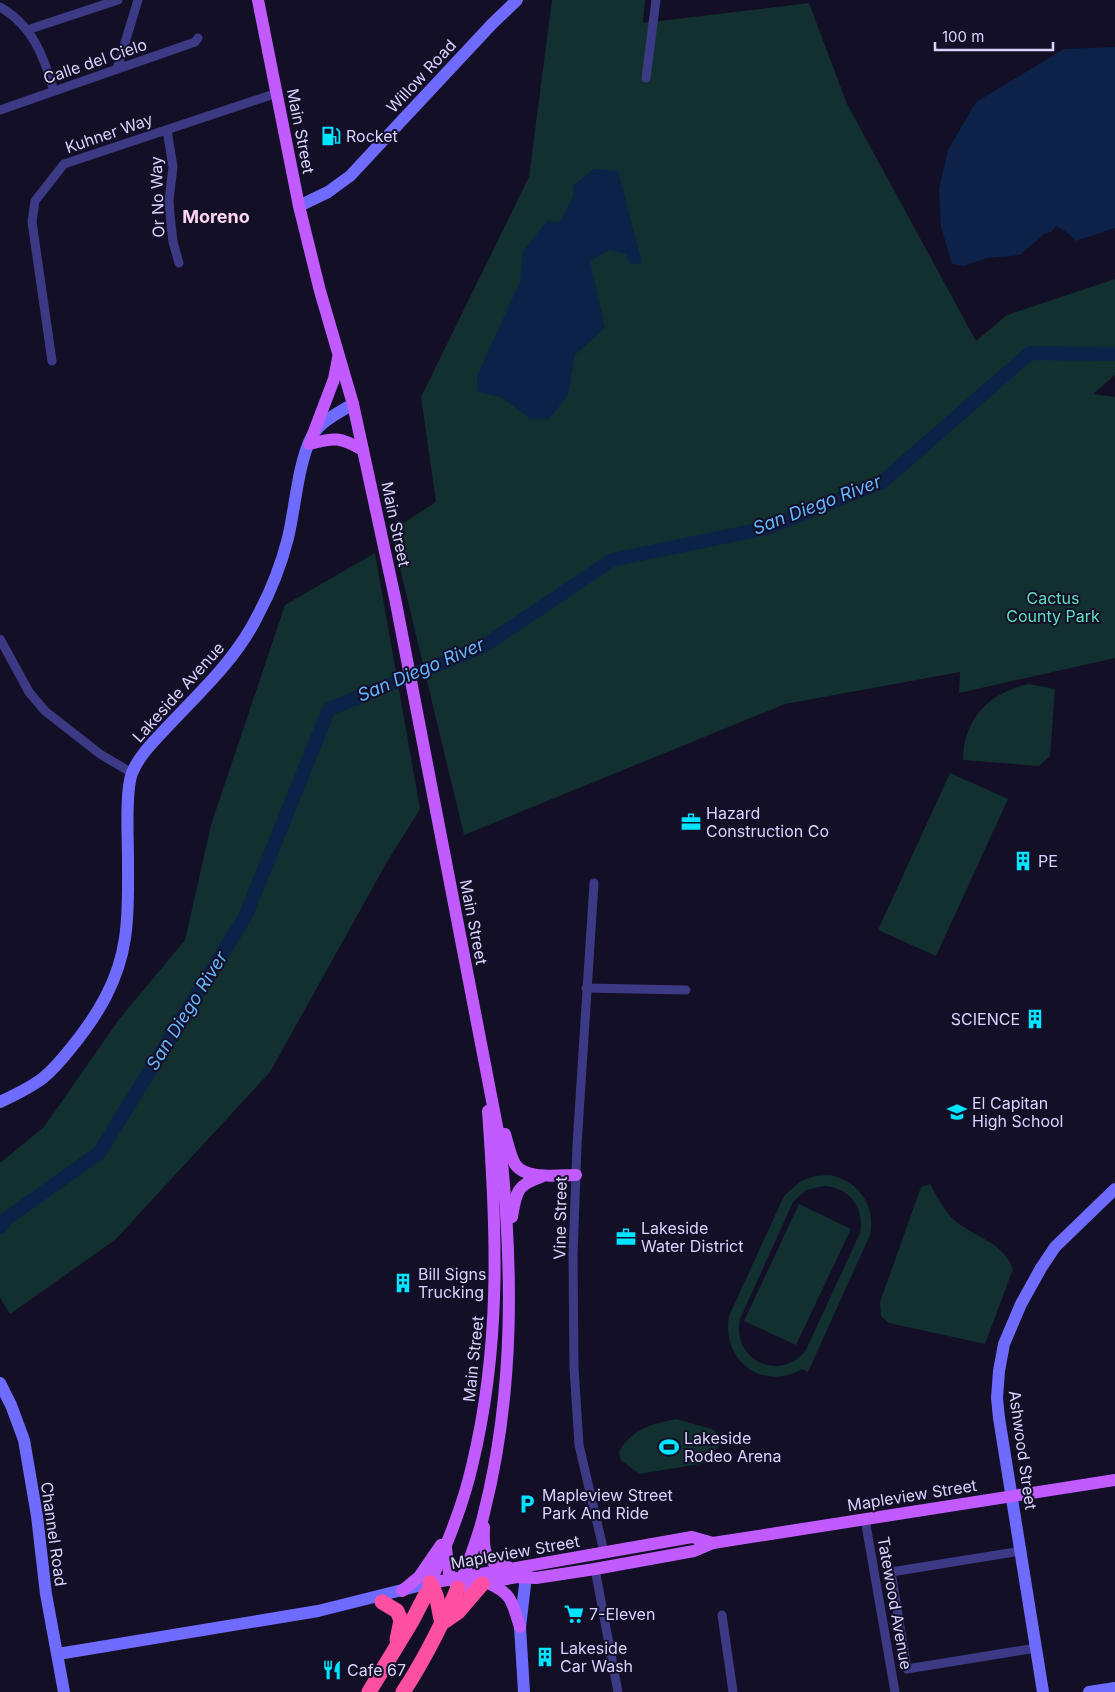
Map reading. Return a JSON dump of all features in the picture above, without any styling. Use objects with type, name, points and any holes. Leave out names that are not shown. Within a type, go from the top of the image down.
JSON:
[{"type":"highway","points":[[403,1692],[417,1671],[442,1623],[457,1582]]},
{"type":"highway","points":[[442,1623],[458,1612],[485,1583]]},
{"type":"highway","points":[[431,1590],[442,1623]]},
{"type":"highway","points":[[369,1692],[431,1590]]},
{"type":"highway","points":[[382,1602],[397,1611],[401,1620],[393,1653]]},
{"type":"main road","name":"Main Street","points":[[258,0],[299,206],[353,404],[380,529],[500,1142],[509,1242],[510,1293],[504,1407],[496,1461],[484,1514],[457,1582]]},
{"type":"main road","name":"Willow Road","points":[[299,206],[328,192],[350,176],[492,24],[517,0]]},
{"type":"main road","points":[[339,356],[334,379],[310,440],[345,440],[363,450]]},
{"type":"main road","name":"Lakeside Avenue","points":[[0,1102],[28,1088],[44,1077],[60,1061],[92,1020],[111,989],[125,940],[128,911],[128,798],[132,773],[148,748],[229,661],[245,639],[258,617],[274,582],[288,539],[304,459],[310,440],[328,420],[353,404]]},
{"type":"main road","name":"Main Street","points":[[431,1590],[472,1468],[489,1375],[495,1302],[495,1200],[484,1059]]},
{"type":"main road","points":[[484,1059],[515,1164],[520,1170],[528,1174],[543,1176],[576,1175]]},
{"type":"main road","points":[[509,1242],[517,1191],[530,1180],[543,1176]]},
{"type":"main road","name":"Ashwood Street","points":[[1043,1692],[997,1398],[999,1371],[1004,1344],[1021,1304],[1041,1268],[1055,1247],[1115,1189]]},
{"type":"main road","name":"Channel Road","points":[[0,1383],[11,1405],[24,1440],[37,1516],[46,1594],[64,1692]]},
{"type":"main road","name":"Mapleview Street","points":[[523,1570],[536,1578],[596,1569],[694,1551],[713,1543],[1115,1480]]},
{"type":"main road","points":[[484,1514],[484,1549],[490,1561],[495,1564],[523,1570],[520,1628],[524,1692]]},
{"type":"main road","name":"Mapleview Street","points":[[354,1604],[362,1606],[457,1582],[604,1552],[692,1537],[713,1543]]},
{"type":"main road","points":[[447,1542],[449,1570],[457,1582]]},
{"type":"main road","points":[[402,1590],[418,1577],[437,1549],[447,1542]]},
{"type":"main road","name":"Mapleview Street","points":[[457,1582],[485,1583],[523,1570]]},
{"type":"main road","points":[[485,1583],[504,1591],[510,1597],[520,1628]]},
{"type":"main road","name":"Mapleview Street","points":[[58,1654],[312,1612],[354,1604],[402,1590],[431,1590]]},
{"type":"main road","points":[[1089,1692],[1115,1688]]},
{"type":"street","points":[[27,30],[118,0]]},
{"type":"street","points":[[117,69],[138,0]]},
{"type":"street","points":[[646,78],[656,0]]},
{"type":"street","points":[[0,7],[27,30],[43,56],[54,91]]},
{"type":"street","name":"Calle del Cielo","points":[[0,110],[195,42],[198,38]]},
{"type":"street","name":"Kuhner Way","points":[[52,361],[33,241],[32,222],[34,201],[64,164],[277,93]]},
{"type":"street","name":"Or No Way","points":[[167,130],[173,166],[169,200],[173,242],[179,263]]},
{"type":"street","points":[[0,639],[29,692],[45,711],[100,754],[132,773]]},
{"type":"street","name":"Vine Street","points":[[594,883],[586,988],[576,1175],[573,1255],[574,1359],[579,1445],[604,1552]]},
{"type":"street","points":[[586,988],[686,990]]},
{"type":"street","name":"Tatewood Avenue","points":[[865,1519],[895,1692]]},
{"type":"street","points":[[1021,1551],[891,1572],[907,1668],[1036,1648]]},
{"type":"street","points":[[596,1569],[618,1692]]},
{"type":"street","points":[[722,1615],[733,1692]]},
{"type":"green space","name":"Cactus County Park","points":[[552,0],[645,0],[643,23],[809,3],[847,104],[976,341],[1007,315],[1115,279],[1115,375],[1093,394],[1115,397],[1115,658],[959,693],[960,672],[785,704],[464,835],[391,531],[436,502],[421,397],[529,177]]},
{"type":"green space","points":[[375,553],[420,809],[387,862],[270,1072],[115,1240],[10,1314],[0,1298],[0,1163],[44,1127],[120,1018],[185,940],[211,825],[285,605]]},
{"type":"green space","points":[[1029,684],[1055,689],[1050,756],[1039,766],[963,760],[964,745],[968,732],[981,710],[1002,693]]},
{"type":"green space","points":[[950,773],[1008,799],[936,956],[878,930]]},
{"type":"green space","points":[[830,1175],[840,1178],[857,1189],[868,1205],[871,1224],[870,1235],[808,1372],[802,1369],[787,1375],[773,1377],[759,1374],[748,1368],[738,1358],[731,1346],[728,1332],[729,1316],[784,1196],[801,1181],[815,1176]],"holes":[[[823,1186],[832,1187],[847,1194],[853,1200],[860,1215],[860,1233],[806,1350],[796,1360],[784,1365],[772,1366],[760,1363],[750,1356],[743,1346],[739,1334],[740,1319],[793,1202],[806,1190]]]},
{"type":"green space","points":[[930,1184],[951,1217],[995,1246],[1002,1252],[1013,1269],[985,1344],[889,1323],[881,1316],[880,1302],[921,1187]]},
{"type":"green space","points":[[799,1204],[851,1229],[796,1345],[744,1321]]},
{"type":"green space","name":"Lakeside Rodeo Arena","points":[[676,1419],[712,1429],[718,1434],[720,1444],[706,1463],[639,1474],[621,1460],[619,1451],[637,1432],[651,1425]]},
{"type":"water","points":[[1115,47],[1115,228],[1076,241],[1068,233],[1056,226],[1051,232],[1044,234],[1020,255],[987,258],[964,266],[952,264],[941,227],[939,189],[948,150],[976,102],[1064,49]]},
{"type":"water","points":[[594,169],[618,171],[642,263],[629,264],[627,254],[609,250],[590,261],[605,328],[575,355],[568,395],[549,419],[531,419],[501,397],[478,392],[477,376],[520,282],[523,251],[547,221],[559,223],[573,197],[573,186]]},
{"type":"waterway","name":"San Diego River","points":[[0,1227],[6,1219],[99,1153],[245,917],[329,709],[482,647],[612,560],[767,528],[882,482],[1030,353],[1115,354]]},
{"type":"place","name":"Rocket","points":[[331,136]]},
{"type":"place","name":"Hazard Construction Co","points":[[691,822]]},
{"type":"place","name":"PE","points":[[1023,861]]},
{"type":"place","name":"SCIENCE","points":[[1035,1019]]},
{"type":"place","name":"El Capitan High School","points":[[957,1112]]},
{"type":"place","name":"Lakeside Water District","points":[[626,1237]]},
{"type":"place","name":"Bill Signs Trucking","points":[[403,1283]]},
{"type":"place","name":"Lakeside Rodeo Arena","points":[[669,1447]]},
{"type":"place","name":"Mapleview Street Park And Ride","points":[[527,1504]]},
{"type":"place","name":"7-Eleven","points":[[574,1614]]},
{"type":"place","name":"Lakeside Car Wash","points":[[545,1657]]},
{"type":"place","name":"Cafe 67","points":[[332,1670]]},
{"type":"district","name":"Moreno","points":[[216,217]]}]
